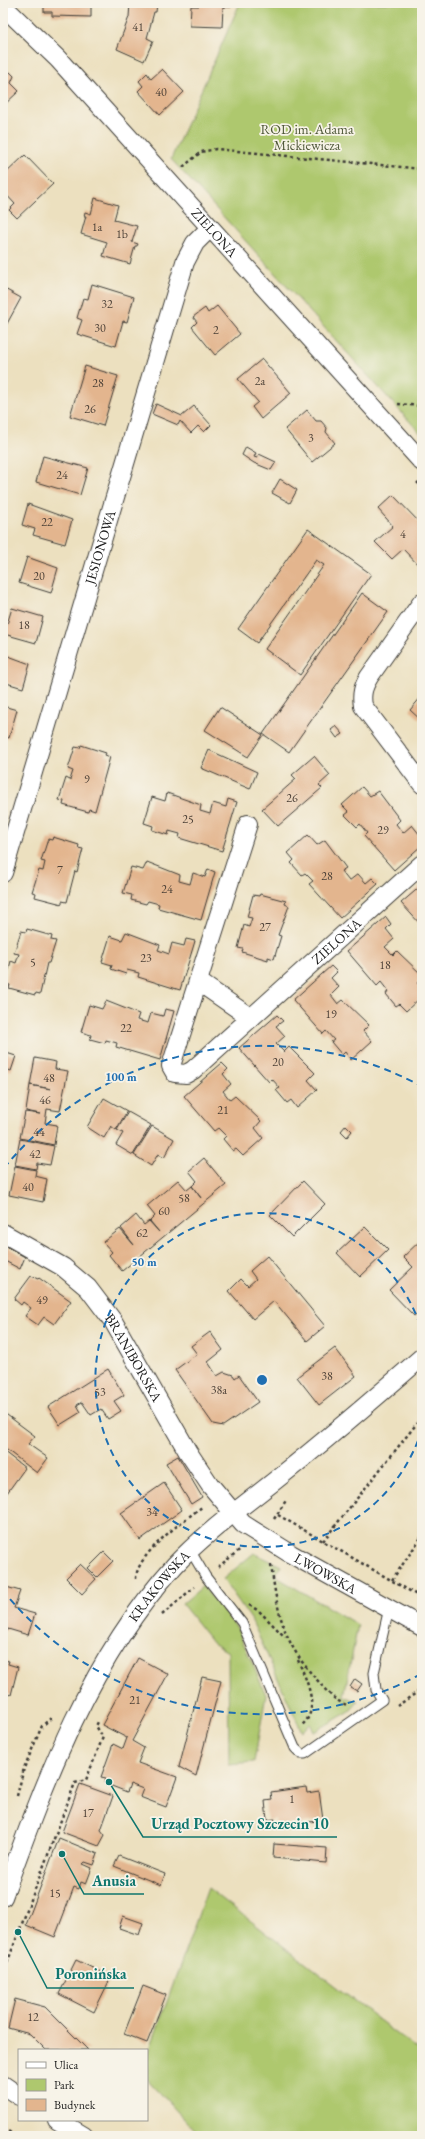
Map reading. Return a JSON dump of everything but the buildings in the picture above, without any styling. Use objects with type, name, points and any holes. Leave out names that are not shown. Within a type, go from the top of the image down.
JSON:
[{"type":"street","name":"ZIELONA","points":[[3,6],[58,59],[422,462]]},
{"type":"street","name":"JESIONOWA","points":[[3,873],[185,262],[195,243],[210,228]]},
{"type":"street","points":[[422,602],[369,677],[361,696],[363,706],[422,784]]},
{"type":"street","name":"ZIELONA","points":[[248,824],[199,982],[171,1066],[175,1073],[186,1074],[193,1070],[422,864]]},
{"type":"street","points":[[199,982],[251,1018]]},
{"type":"street","name":"BRANIBORSKA","points":[[3,1233],[63,1267],[88,1288],[113,1321],[192,1459],[210,1485],[234,1513]]},
{"type":"street","name":"KRAKOWSKA","points":[[3,1897],[62,1745],[91,1683],[141,1606],[190,1550],[364,1407],[422,1357]]},
{"type":"street","name":"LWOWSKA","points":[[234,1513],[243,1524],[256,1534],[422,1627]]},
{"type":"street","points":[[3,2085],[18,2095]]},
{"type":"street","points":[[60,2121],[84,2136]]},
{"type":"lane","points":[[190,1550],[206,1577],[242,1623],[295,1748],[298,1752],[304,1754],[382,1700],[376,1690],[374,1673],[389,1608]]},
{"type":"path","points":[[168,181],[195,156],[201,152],[216,149],[422,169]]},
{"type":"path","points":[[393,403],[422,406]]},
{"type":"path","points":[[323,1541],[422,1417]]},
{"type":"path","points":[[161,1617],[170,1607],[278,1515],[287,1499]]},
{"type":"path","points":[[278,1515],[422,1598]]},
{"type":"path","points":[[392,1580],[422,1536]]},
{"type":"path","points":[[270,1561],[280,1617],[288,1641],[295,1654],[302,1665],[332,1696],[342,1703],[364,1712]]},
{"type":"path","points":[[245,1603],[259,1611],[288,1641]]},
{"type":"path","points":[[295,1654],[308,1688],[312,1708],[308,1720],[297,1730],[302,1741],[304,1754]]},
{"type":"path","points":[[396,1707],[422,1689]]},
{"type":"path","points":[[3,1974],[75,1783],[86,1780],[103,1736],[96,1726],[100,1719]]},
{"type":"path","points":[[3,2128],[16,2136]]},
{"type":"green space","name":"ROD im. Adama Mickiewicza","points":[[240,3],[422,3],[422,435],[171,159]]},
{"type":"green space","points":[[254,1553],[281,1566],[275,1576],[358,1625],[344,1696],[358,1702],[350,1711],[314,1732],[310,1723],[302,1732],[251,1619],[223,1579]]},
{"type":"green space","points":[[203,1586],[237,1628],[266,1695],[254,1762],[229,1764],[228,1652],[213,1643],[182,1604]]},
{"type":"green space","points":[[208,1888],[422,2053],[422,2136],[200,2136],[148,2080],[148,2054]]},
{"type":"place","name":"Urząd Pocztowy Szczecin 10","points":[[109,1782]]},
{"type":"place","name":"Anusia","points":[[62,1854]]},
{"type":"place","name":"Poronińska","points":[[18,1932]]}]
